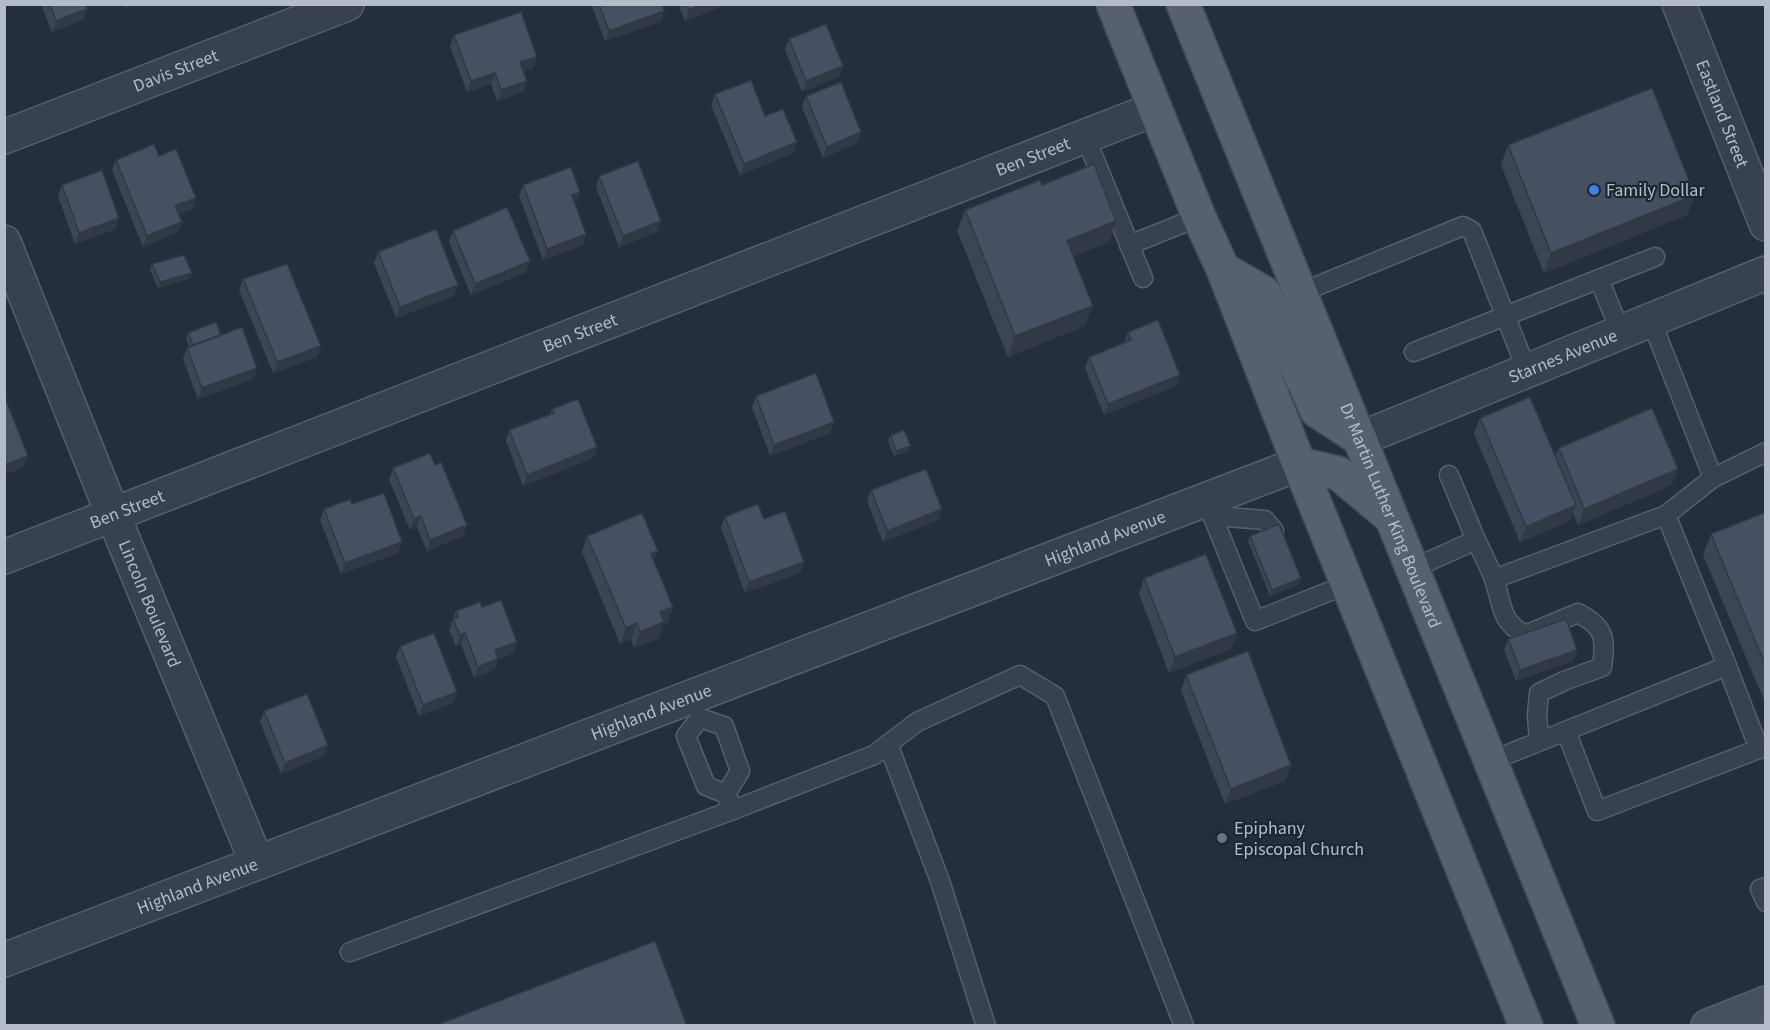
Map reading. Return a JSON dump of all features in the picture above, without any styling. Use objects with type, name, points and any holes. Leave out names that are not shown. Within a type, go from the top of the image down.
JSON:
[{"type":"main road","points":[[1113,4],[1526,1026]]},
{"type":"main road","name":"Dr Martin Luther King Boulevard","points":[[1187,6],[1300,293],[1598,1026]]},
{"type":"main road","points":[[1222,269],[1264,293],[1317,411],[1360,439]]},
{"type":"main road","points":[[1299,464],[1338,473],[1391,517]]},
{"type":"street","name":"Davis Street","points":[[4,137],[347,4]]},
{"type":"street","name":"Eastland Street","points":[[1679,4],[1766,224]]},
{"type":"street","name":"Ben Street","points":[[4,557],[1155,109]]},
{"type":"street","name":"Lincoln Boulevard","points":[[4,242],[113,515],[257,863]]},
{"type":"street","name":"Starnes Avenue","points":[[1360,439],[1766,273]]},
{"type":"street","name":"Highland Avenue","points":[[4,960],[257,863],[696,707],[1209,508],[1299,464]]},
{"type":"street","points":[[1708,1026],[1766,1003]]},
{"type":"lane","points":[[1085,136],[1143,278]]},
{"type":"lane","points":[[1129,244],[1199,217]]},
{"type":"lane","points":[[1300,293],[1463,226],[1472,231],[1527,371]]},
{"type":"lane","points":[[1414,352],[1655,257]]},
{"type":"lane","points":[[1599,279],[1621,333]]},
{"type":"lane","points":[[1651,320],[1713,478]]},
{"type":"lane","points":[[1494,579],[1666,515],[1713,478],[1766,452]]},
{"type":"lane","points":[[1449,475],[1494,579],[1501,607],[1512,628],[1525,635],[1578,613],[1595,622],[1605,644],[1602,667],[1539,693],[1537,714],[1539,741]]},
{"type":"lane","points":[[1209,508],[1265,520],[1274,531]]},
{"type":"lane","points":[[1209,508],[1255,621],[1348,584]]},
{"type":"lane","points":[[1566,730],[1598,811],[1759,748],[1666,515]]},
{"type":"lane","points":[[1412,569],[1476,540]]},
{"type":"lane","points":[[1296,585],[1304,603]]},
{"type":"lane","points":[[1491,761],[1727,666]]},
{"type":"lane","points":[[350,952],[730,802],[874,755],[917,722],[1020,675],[1055,696],[1184,1026]]},
{"type":"lane","points":[[696,707],[724,726],[740,771],[730,802],[706,786],[686,736],[696,707]]},
{"type":"lane","points":[[888,744],[940,880],[986,1026]]},
{"type":"lane","points":[[1766,887],[1761,889],[1766,902]]},
{"type":"building","points":[[50,4],[86,4],[87,9],[56,21]]},
{"type":"building","points":[[599,4],[662,4],[664,11],[609,31]]},
{"type":"building","points":[[686,4],[703,4],[689,10]]},
{"type":"building","points":[[521,12],[537,57],[520,62],[527,81],[501,90],[495,73],[471,81],[454,35]]},
{"type":"building","points":[[826,24],[843,66],[806,81],[789,39]]},
{"type":"building","points":[[751,80],[765,116],[783,109],[797,142],[744,164],[715,94]]},
{"type":"building","points":[[841,82],[861,132],[827,147],[806,96]]},
{"type":"building","name":"Family Dollar","points":[[1652,88],[1695,195],[1551,253],[1508,145]]},
{"type":"building","points":[[154,144],[159,156],[176,149],[196,198],[175,206],[182,222],[147,236],[116,160]]},
{"type":"building","points":[[638,161],[661,221],[623,236],[599,176]]},
{"type":"building","points":[[1094,164],[1116,221],[1067,241],[1093,306],[1015,336],[965,210],[1040,180],[1042,185]]},
{"type":"building","points":[[571,167],[580,192],[572,195],[586,234],[547,249],[523,185]]},
{"type":"building","points":[[102,170],[119,218],[79,233],[62,185]]},
{"type":"building","points":[[507,207],[530,261],[475,284],[453,231]]},
{"type":"building","points":[[436,229],[458,285],[400,307],[378,252]]},
{"type":"building","points":[[184,255],[192,273],[160,282],[152,264]]},
{"type":"building","points":[[287,264],[321,346],[277,362],[243,279]]},
{"type":"building","points":[[1158,320],[1180,375],[1108,404],[1089,357],[1131,340],[1128,332]]},
{"type":"building","points":[[216,322],[221,335],[193,345],[188,333]]},
{"type":"building","points":[[242,327],[257,368],[202,388],[187,348]]},
{"type":"building","points":[[816,373],[834,422],[774,445],[756,396]]},
{"type":"building","points":[[4,395],[28,456],[4,465]]},
{"type":"building","points":[[1530,397],[1576,505],[1526,527],[1480,418]]},
{"type":"building","points":[[578,399],[597,447],[527,475],[509,430],[554,413],[552,409]]},
{"type":"building","points":[[1652,408],[1678,469],[1584,509],[1559,448]]},
{"type":"building","points":[[904,430],[911,446],[896,451],[891,435]]},
{"type":"building","points":[[430,453],[435,465],[441,462],[467,525],[430,540],[421,516],[414,519],[393,468]]},
{"type":"building","points":[[926,469],[942,509],[887,531],[871,490]]},
{"type":"building","points":[[384,493],[402,542],[345,563],[324,509],[350,499],[352,504]]},
{"type":"building","points":[[758,504],[764,519],[785,511],[804,562],[749,582],[725,517]]},
{"type":"building","points":[[1766,512],[1766,667],[1711,534]]},
{"type":"building","points":[[642,513],[658,551],[651,554],[673,607],[660,612],[664,622],[640,632],[637,623],[626,628],[587,536]]},
{"type":"building","points":[[1279,524],[1301,578],[1272,590],[1250,536]]},
{"type":"building","points":[[1206,554],[1237,633],[1175,657],[1144,578]]},
{"type":"building","points":[[501,600],[517,642],[495,650],[498,659],[478,667],[465,633],[460,635],[453,619],[458,617],[456,611],[480,602],[482,607]]},
{"type":"building","points":[[1566,619],[1577,650],[1520,670],[1508,639]]},
{"type":"building","points":[[434,633],[457,692],[423,705],[400,646]]},
{"type":"building","points":[[1248,651],[1291,765],[1231,789],[1186,675]]},
{"type":"building","points":[[307,694],[328,745],[285,763],[264,711]]},
{"type":"building","points":[[655,941],[687,1026],[434,1026]]},
{"type":"place","name":"Family Dollar","points":[[1594,190]]},
{"type":"place","name":"Epiphany Episcopal Church","points":[[1222,838]]}]
